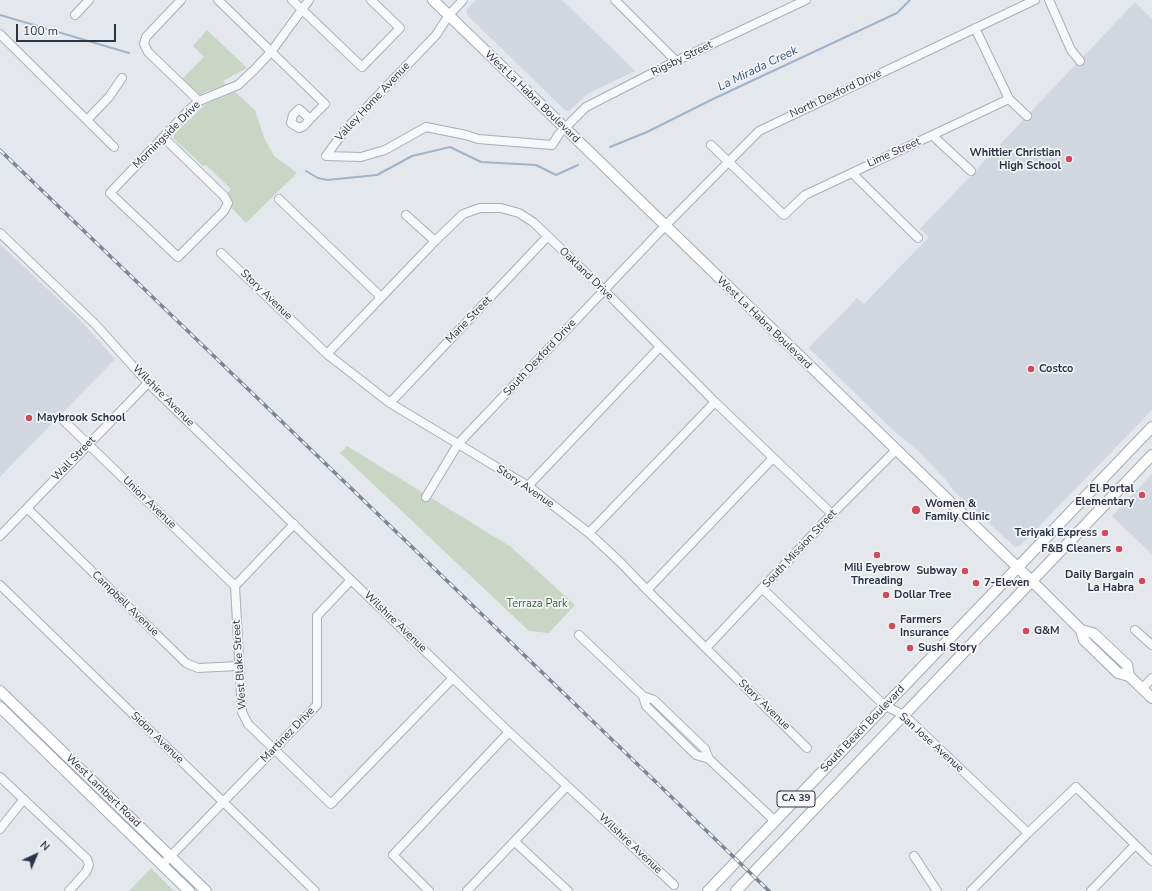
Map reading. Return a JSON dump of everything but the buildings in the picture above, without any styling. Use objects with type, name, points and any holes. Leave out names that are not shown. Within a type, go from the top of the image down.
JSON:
[{"type":"main road","name":"West La Habra Boulevard","points":[[433,0],[1081,630],[1093,633],[1127,665],[1128,676],[1152,698]]},
{"type":"main road","name":"CA 39","points":[[1018,568],[1152,427]]},
{"type":"main road","name":"CA 39","points":[[1032,582],[1152,455]]},
{"type":"main road","name":"South Beach Boulevard","points":[[708,891],[1018,568]]},
{"type":"main road","name":"South Beach Boulevard","points":[[736,891],[1032,582]]},
{"type":"main road","name":"West Lambert Road","points":[[0,691],[206,891]]},
{"type":"main road","name":"West Lambert Road","points":[[0,707],[189,891]]},
{"type":"street","points":[[75,15],[89,0]]},
{"type":"street","points":[[181,0],[146,37],[144,44],[148,52],[199,101]]},
{"type":"street","points":[[218,0],[324,104],[310,119]]},
{"type":"street","points":[[292,0],[362,67],[400,28],[371,0]]},
{"type":"street","name":"Morningside Drive","points":[[163,137],[224,196],[228,203],[224,211],[178,257],[110,193],[163,137],[199,101],[238,85],[272,52],[309,0]]},
{"type":"street","name":"Valley Home Avenue","points":[[463,0],[449,15],[436,35],[346,130],[326,156],[361,157],[385,150],[426,127],[478,139],[523,141],[540,145],[554,144],[564,128]]},
{"type":"street","points":[[615,0],[676,61]]},
{"type":"street","name":"Rigsby Street","points":[[564,128],[586,107],[676,61],[806,0]]},
{"type":"street","name":"North Dexford Drive","points":[[665,226],[759,131],[1035,0]]},
{"type":"street","points":[[1049,0],[1071,50],[1080,60]]},
{"type":"street","points":[[975,28],[1009,99],[1027,116]]},
{"type":"street","points":[[0,34],[114,147]]},
{"type":"street","points":[[87,120],[109,97],[122,78]]},
{"type":"street","name":"Lime Street","points":[[728,161],[784,215],[805,195],[1009,99]]},
{"type":"street","points":[[933,136],[971,171]]},
{"type":"street","points":[[711,145],[728,161]]},
{"type":"street","points":[[852,173],[918,238]]},
{"type":"street","points":[[279,199],[380,296]]},
{"type":"street","name":"Oakland Drive","points":[[327,354],[380,296],[463,214],[480,208],[501,208],[519,213],[533,222],[604,290],[715,402],[832,514]]},
{"type":"street","points":[[406,215],[435,241]]},
{"type":"street","name":"South Dexford Drive","points":[[426,497],[458,444],[665,226]]},
{"type":"street","name":"Wilshire Avenue","points":[[0,233],[96,325],[148,383],[351,580],[509,732],[674,885]]},
{"type":"street","name":"Marie Street","points":[[390,403],[547,237]]},
{"type":"street","name":"Story Avenue","points":[[221,253],[327,354],[390,403],[528,486],[589,533],[807,748]]},
{"type":"street","points":[[528,486],[660,347]]},
{"type":"street","name":"Wall Street","points":[[0,536],[148,383]]},
{"type":"street","points":[[589,533],[715,402]]},
{"type":"street","name":"Union Avenue","points":[[63,420],[235,586]]},
{"type":"street","name":"South Mission Street","points":[[706,648],[832,514],[896,450]]},
{"type":"street","points":[[647,590],[773,458]]},
{"type":"street","name":"Campbell Avenue","points":[[26,508],[186,663],[198,668],[238,666]]},
{"type":"street","points":[[235,586],[294,524]]},
{"type":"street","name":"Martinez Drive","points":[[163,865],[317,705],[317,616],[351,580]]},
{"type":"street","name":"Sidon Avenue","points":[[0,585],[315,891]]},
{"type":"street","name":"West Blake Street","points":[[235,586],[238,666],[242,712],[248,724],[331,804],[453,678]]},
{"type":"street","name":"San Jose Avenue","points":[[763,589],[885,706],[904,715],[1028,832]]},
{"type":"street","points":[[1135,630],[1151,642]]},
{"type":"street","points":[[579,635],[643,696],[654,700],[660,705],[705,749],[709,759],[775,821]]},
{"type":"street","points":[[1142,689],[1152,678]]},
{"type":"street","points":[[429,891],[393,855],[509,732]]},
{"type":"street","points":[[0,776],[87,859],[89,865],[86,872],[69,891]]},
{"type":"street","points":[[467,891],[568,786]]},
{"type":"street","points":[[971,891],[1028,832],[1076,787],[1152,861]]},
{"type":"street","points":[[0,829],[24,799]]},
{"type":"street","points":[[515,842],[568,891]]},
{"type":"street","points":[[1091,891],[1135,845]]},
{"type":"street","points":[[914,856],[937,891]]},
{"type":"shaded area","points":[[476,0],[562,0],[635,71],[589,93],[570,110],[566,111],[468,16],[466,10]]},
{"type":"shaded area","points":[[1135,2],[1152,19],[1152,410],[1021,545],[1015,547],[954,491],[945,479],[918,451],[892,429],[809,348],[857,298],[864,304],[929,237],[920,229]]},
{"type":"shaded area","name":"Maybrook School","points":[[0,244],[80,320],[115,359],[0,477]]},
{"type":"shaded area","name":"El Portal Elementary","points":[[1152,474],[1152,554],[1112,516]]},
{"type":"green space","points":[[207,30],[247,68],[223,81],[226,85],[205,92],[199,96],[182,79],[204,57],[193,46]]},
{"type":"green space","points":[[235,92],[255,110],[264,137],[274,156],[297,173],[246,223],[230,206],[228,193],[231,189],[206,165],[203,166],[173,138],[176,132],[206,104]]},
{"type":"green space","name":"Terraza Park","points":[[347,446],[511,547],[575,605],[549,633],[529,631],[340,453]]},
{"type":"green space","points":[[151,868],[174,891],[129,891]]},
{"type":"waterway","name":"La Mirada Creek","points":[[610,147],[647,132],[713,99],[897,13],[910,0]]},
{"type":"waterway","name":"La Mirada Creek","points":[[0,15],[129,53]]},
{"type":"waterway","name":"La Mirada Creek","points":[[306,171],[318,178],[327,180],[377,175],[412,156],[450,147],[481,162],[536,165],[556,175],[578,165]]},
{"type":"railway","points":[[0,150],[769,891]]},
{"type":"place","name":"Whittier Christian High School","points":[[1069,159]]},
{"type":"place","name":"Costco","points":[[1031,369]]},
{"type":"place","name":"Maybrook School","points":[[29,418]]},
{"type":"place","name":"El Portal Elementary","points":[[1142,495]]},
{"type":"place","name":"Women & Family Clinic","points":[[916,510]]},
{"type":"place","name":"Teriyaki Express","points":[[1105,533]]},
{"type":"place","name":"F&B Cleaners","points":[[1119,549]]},
{"type":"place","name":"Mili Eyebrow Threading","points":[[877,555]]},
{"type":"place","name":"Subway","points":[[965,571]]},
{"type":"place","name":"Daily Bargain La Habra","points":[[1142,581]]},
{"type":"place","name":"7-Eleven","points":[[976,583]]},
{"type":"place","name":"Dollar Tree","points":[[886,595]]},
{"type":"place","name":"Farmers Insurance","points":[[892,626]]},
{"type":"place","name":"G&M","points":[[1026,631]]},
{"type":"place","name":"Sushi Story","points":[[910,648]]}]
